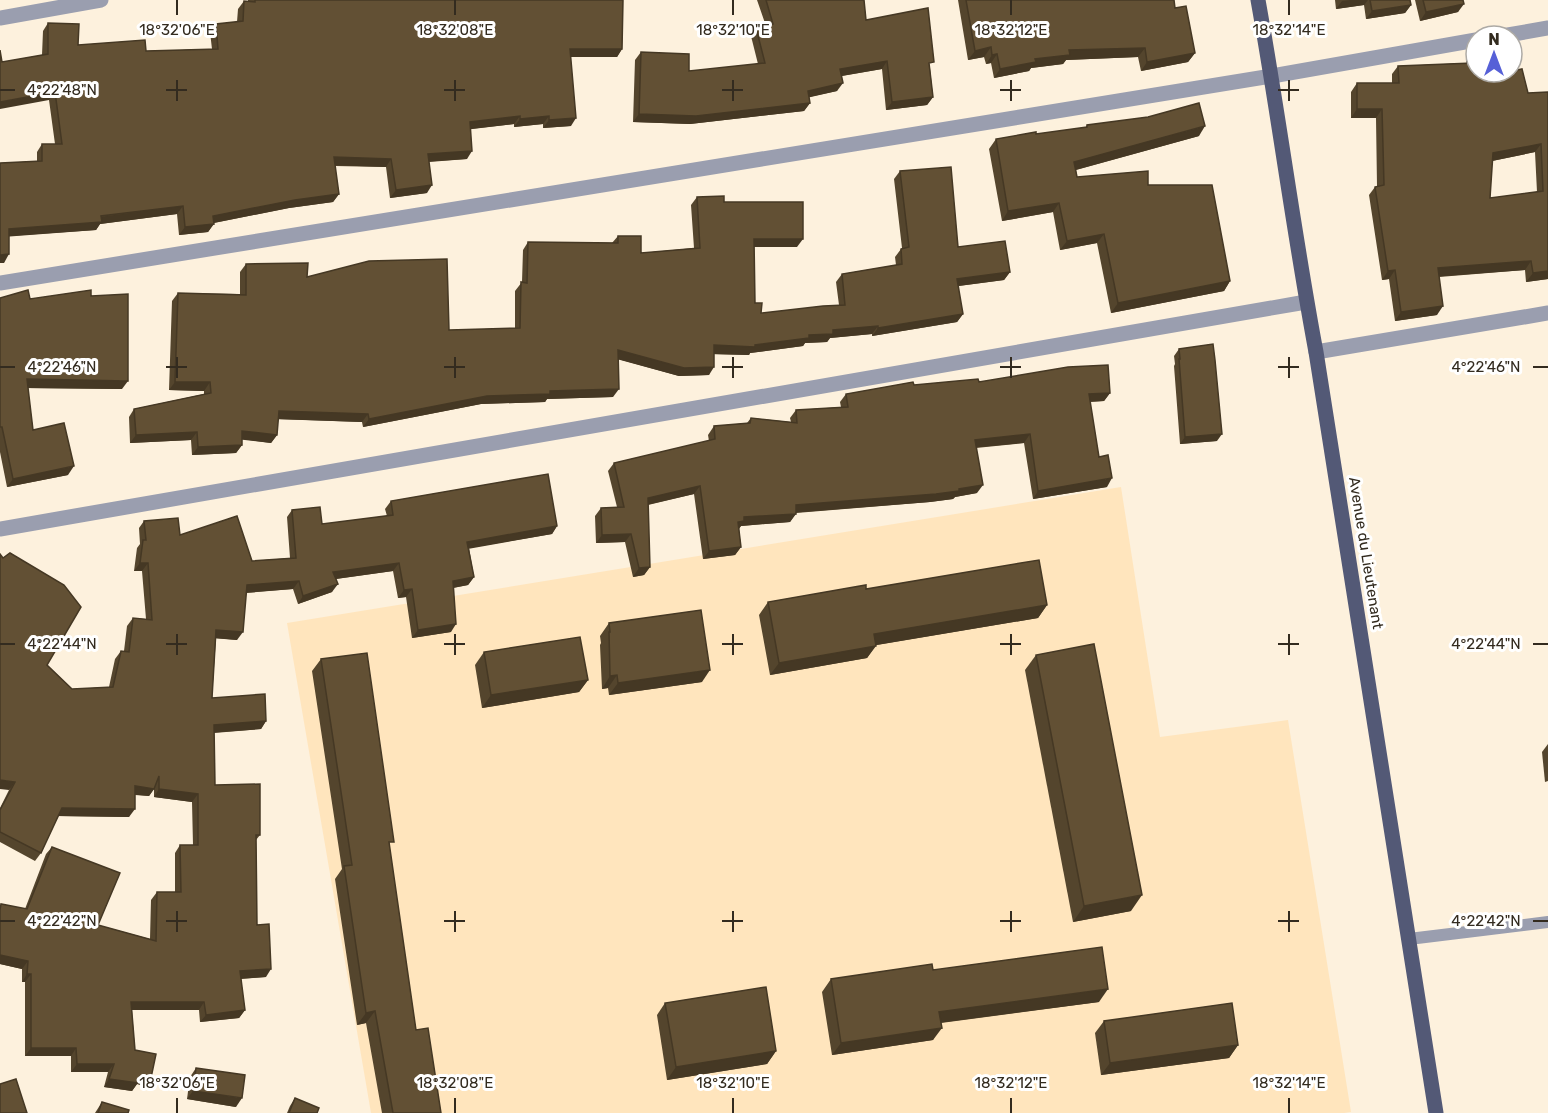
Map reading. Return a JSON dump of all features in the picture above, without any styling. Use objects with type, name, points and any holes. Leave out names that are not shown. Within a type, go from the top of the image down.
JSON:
[{"type":"main road","name":"Avenue du Lieutenant","points":[[1258,0],[1272,76],[1436,1113]]},
{"type":"street","points":[[0,18],[101,0]]},
{"type":"street","points":[[1524,32],[1548,28]]},
{"type":"street","points":[[0,282],[1272,76],[1464,42]]},
{"type":"street","points":[[0,529],[1306,302]]},
{"type":"street","points":[[1316,352],[1548,313]]},
{"type":"lane","points":[[1409,939],[1548,922]]},
{"type":"shaded area","points":[[1121,487],[1160,737],[1288,720],[1351,1112],[371,1113],[287,623]]},
{"type":"building","points":[[255,0],[623,0],[622,49],[570,49],[576,118],[549,120],[549,116],[520,119],[520,116],[470,122],[472,151],[428,154],[432,185],[396,190],[391,159],[334,157],[339,194],[213,216],[214,224],[185,227],[183,206],[101,216],[102,222],[9,229],[9,254],[0,255],[0,163],[42,161],[42,144],[62,144],[55,92],[0,102],[0,50],[2,62],[48,54],[48,23],[79,24],[78,45],[145,40],[146,51],[218,49],[216,24],[243,21],[244,1],[255,2]]},
{"type":"building","points":[[766,0],[864,0],[866,20],[928,8],[934,62],[929,63],[933,97],[892,102],[887,61],[840,69],[843,83],[808,91],[810,103],[696,116],[639,114],[641,52],[689,54],[689,71],[765,63],[756,28],[773,24]]},
{"type":"building","points":[[966,0],[1174,0],[1175,8],[1186,6],[1195,53],[1147,62],[1145,48],[1069,50],[1070,55],[1035,59],[1036,62],[1000,69],[997,54],[992,55],[991,47],[975,51]]},
{"type":"building","points":[[1370,0],[1410,0],[1411,5],[1372,11]]},
{"type":"building","points":[[1423,0],[1463,0],[1464,4],[1426,12]]},
{"type":"building","points":[[1464,63],[1464,84],[1524,84],[1524,77],[1528,93],[1548,92],[1548,271],[1533,273],[1531,261],[1438,268],[1443,306],[1401,312],[1395,270],[1388,271],[1375,187],[1384,185],[1382,109],[1357,109],[1357,83],[1399,83],[1398,66]],"holes":[[[1541,144],[1543,191],[1490,198],[1493,153]]]},
{"type":"building","points":[[1199,103],[1205,126],[1074,162],[1077,177],[1148,171],[1148,185],[1212,185],[1230,281],[1118,303],[1104,234],[1067,241],[1059,203],[1008,211],[996,139],[1148,117]]},
{"type":"building","points":[[951,167],[958,247],[1005,241],[1010,272],[957,279],[963,314],[878,328],[878,326],[833,330],[833,334],[809,335],[809,338],[755,345],[755,347],[714,345],[714,367],[684,368],[618,350],[619,389],[487,396],[369,419],[368,414],[279,411],[277,435],[242,431],[242,445],[198,447],[197,432],[136,435],[134,409],[211,393],[210,382],[175,382],[178,293],[246,295],[246,264],[308,263],[307,277],[369,261],[447,259],[449,330],[520,328],[521,282],[527,283],[528,242],[618,243],[618,236],[641,236],[641,253],[700,248],[697,197],[724,196],[724,202],[803,202],[803,239],[754,239],[755,303],[762,303],[761,313],[845,305],[842,274],[902,264],[901,249],[909,247],[900,171]]},
{"type":"building","points":[[28,290],[30,299],[91,290],[91,296],[128,294],[128,381],[27,379],[33,430],[64,423],[74,466],[13,479],[2,427],[0,427],[0,298]]},
{"type":"building","points":[[1213,344],[1222,434],[1185,437],[1179,349]]},
{"type":"building","points":[[1108,365],[1110,393],[1089,394],[1099,457],[1108,455],[1112,478],[1038,491],[1030,434],[975,440],[983,485],[936,494],[796,505],[796,514],[744,517],[744,521],[738,522],[741,547],[709,551],[700,486],[648,498],[650,567],[639,568],[631,534],[602,535],[601,508],[624,507],[614,463],[715,439],[714,426],[750,423],[751,418],[797,423],[796,410],[848,407],[846,394],[913,382],[914,385],[978,379],[979,382],[1068,367]]},
{"type":"building","points":[[548,474],[557,526],[467,542],[474,577],[453,581],[456,624],[418,630],[412,589],[404,590],[399,563],[333,572],[338,584],[303,596],[299,581],[247,585],[243,632],[216,630],[212,698],[265,694],[266,721],[214,725],[215,785],[260,784],[260,835],[256,835],[257,925],[269,924],[271,969],[240,971],[245,1010],[206,1015],[204,1002],[131,1002],[135,1050],[156,1054],[151,1078],[140,1076],[138,1083],[109,1079],[114,1064],[77,1064],[76,1048],[31,1048],[31,974],[27,974],[28,961],[0,955],[1,904],[27,909],[52,847],[120,873],[98,925],[156,941],[157,892],[181,892],[180,845],[198,845],[198,794],[159,789],[159,776],[154,789],[135,786],[135,809],[62,808],[41,853],[0,832],[0,810],[15,782],[0,780],[0,554],[3,558],[10,553],[64,585],[81,607],[47,665],[72,689],[113,687],[121,651],[129,652],[133,618],[152,620],[148,563],[140,563],[143,540],[146,540],[144,521],[178,518],[180,535],[237,516],[252,561],[296,558],[292,510],[320,507],[322,524],[393,515],[391,501]]},
{"type":"building","points":[[1039,560],[1047,605],[874,634],[876,646],[779,663],[768,602],[866,585],[866,589]]},
{"type":"building","points":[[701,610],[710,670],[618,683],[617,675],[610,676],[609,623]]},
{"type":"building","points":[[580,637],[588,680],[491,695],[484,652]]},
{"type":"building","points":[[1094,644],[1142,895],[1084,906],[1036,655]]},
{"type":"building","points":[[367,653],[394,842],[389,842],[416,1030],[428,1028],[441,1113],[393,1113],[375,1011],[366,1013],[344,866],[352,865],[321,659]]},
{"type":"building","points":[[1102,947],[1108,989],[939,1012],[942,1028],[841,1043],[831,979],[932,964],[933,970]]},
{"type":"building","points":[[766,987],[776,1051],[676,1067],[665,1003]]},
{"type":"building","points":[[1232,1003],[1238,1045],[1110,1063],[1104,1021]]},
{"type":"building","points":[[196,1068],[245,1075],[242,1098],[193,1091]]},
{"type":"building","points":[[16,1079],[27,1113],[0,1113],[0,1084]]},
{"type":"building","points":[[295,1098],[319,1108],[317,1113],[289,1113]]},
{"type":"building","points":[[102,1102],[129,1110],[128,1113],[98,1113]]}]
